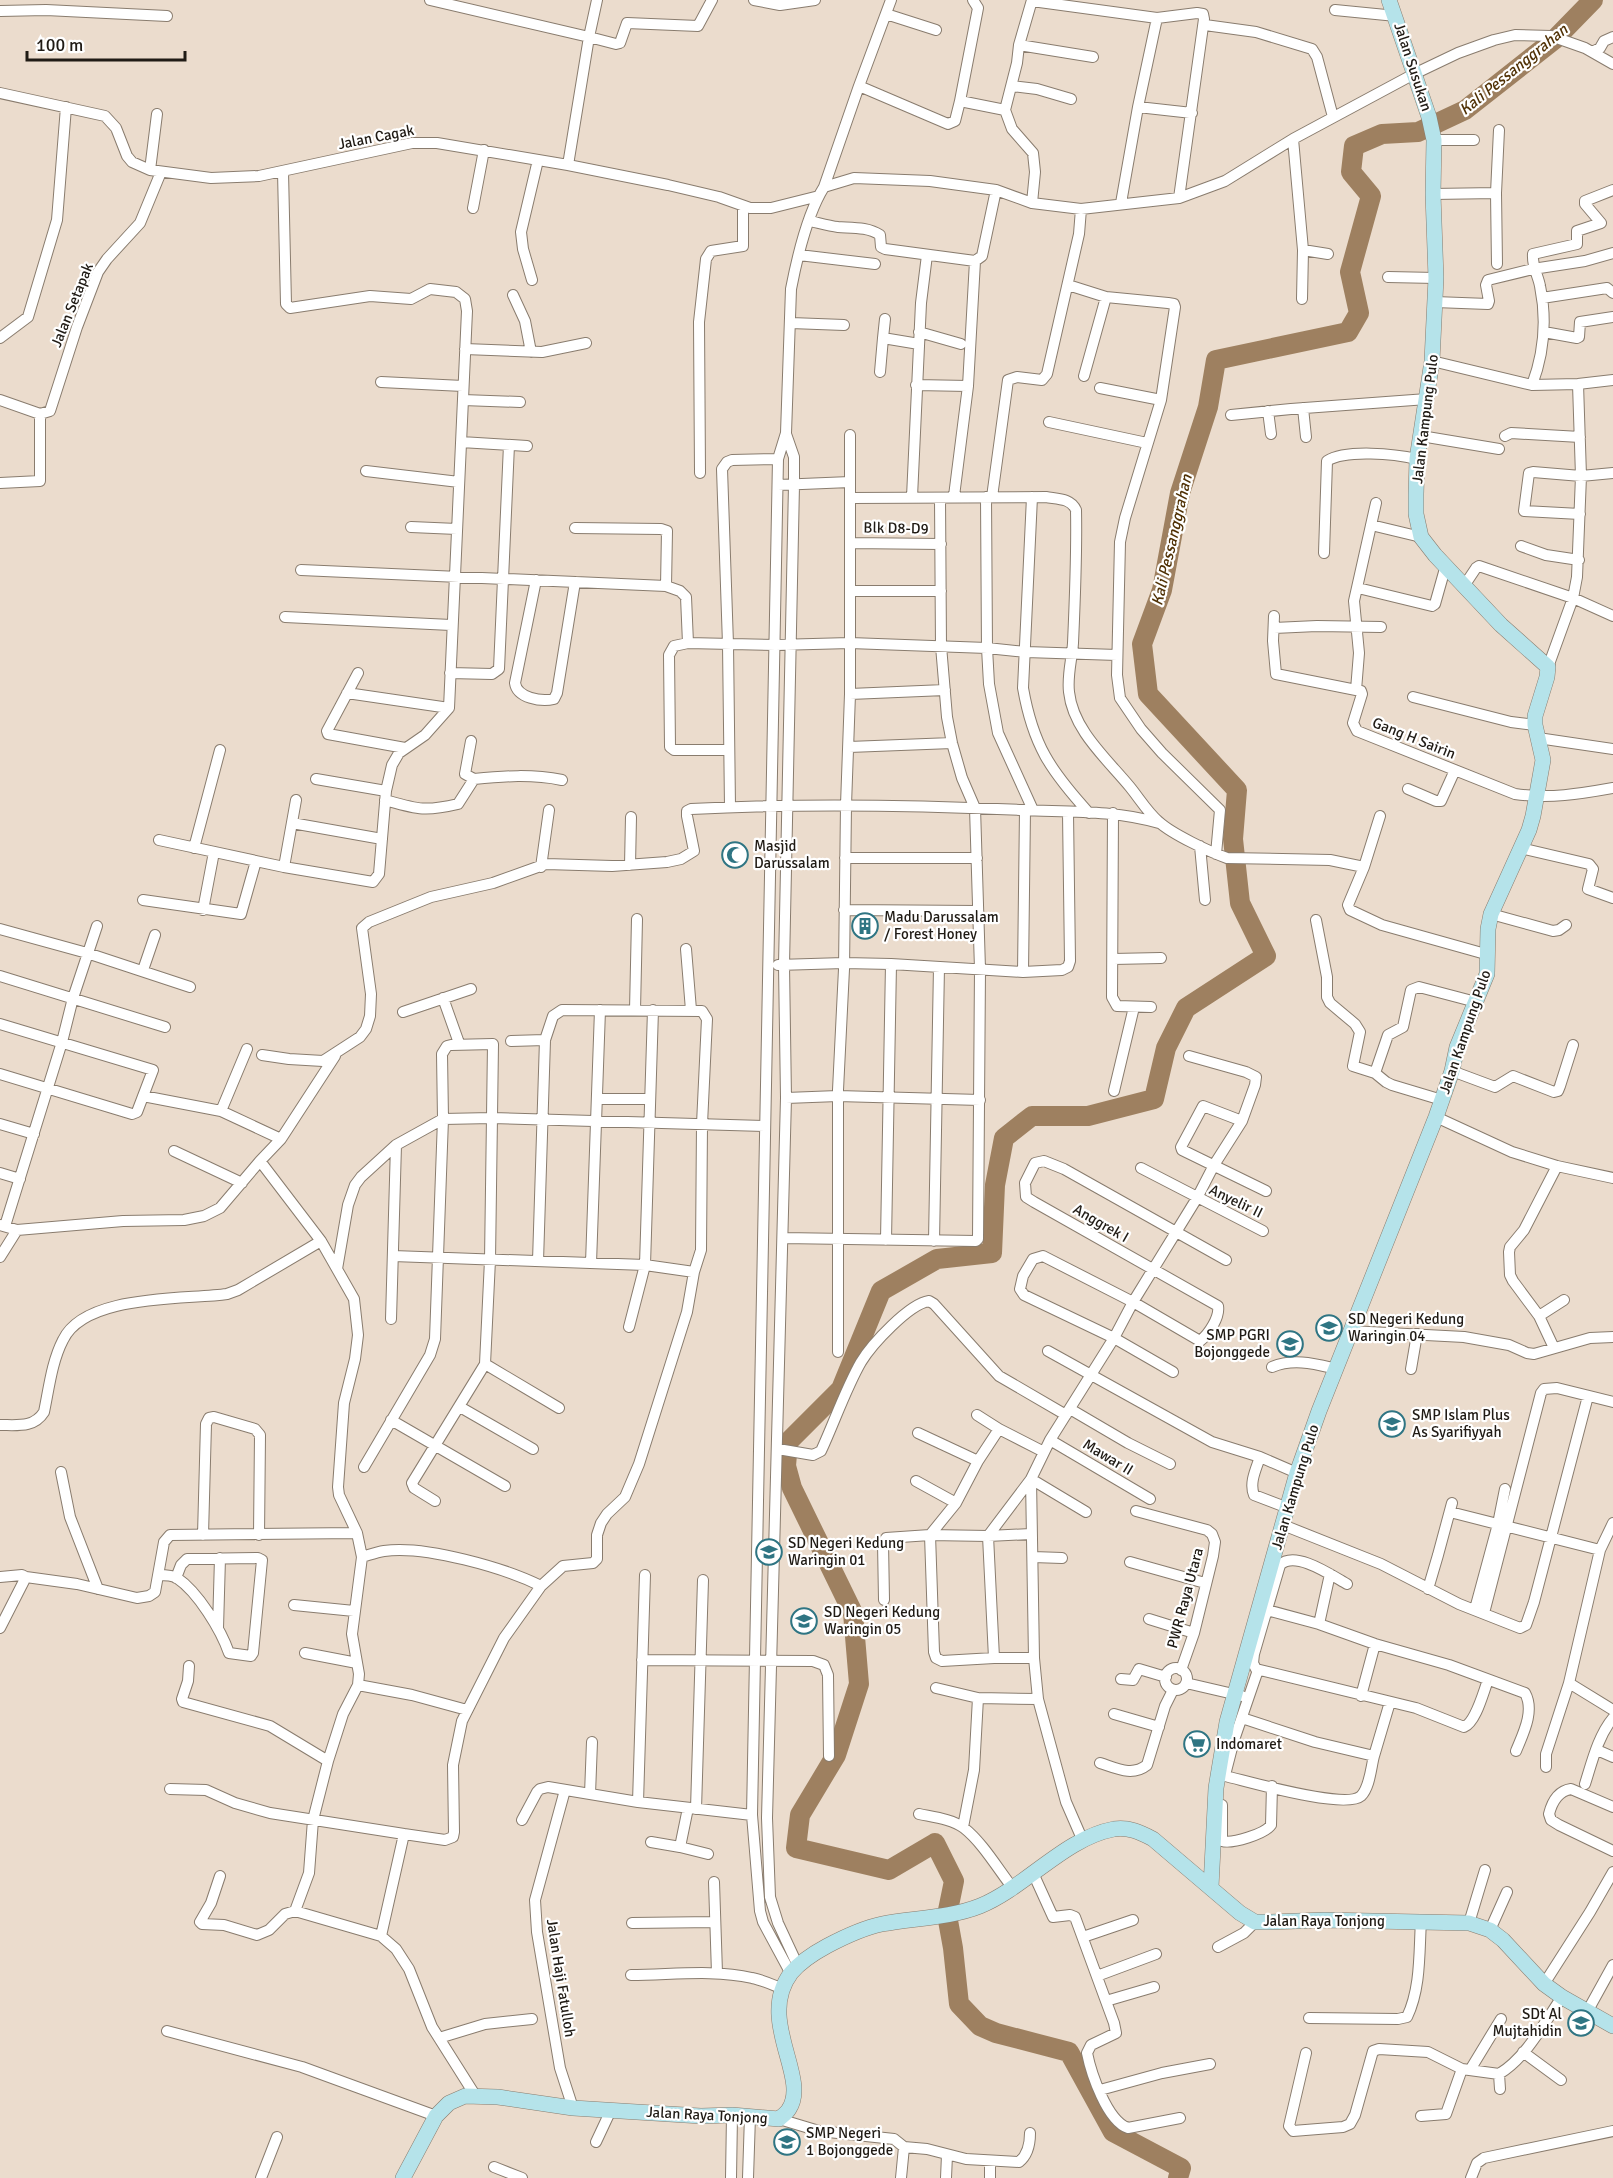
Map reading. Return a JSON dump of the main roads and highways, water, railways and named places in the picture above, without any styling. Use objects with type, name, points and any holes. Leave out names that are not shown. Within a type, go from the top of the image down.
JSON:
[{"type":"waterway","name":"Kali Pessanggrahan","points":[[1178,2178],[1181,2168],[1113,2132],[1069,2052],[996,2033],[980,2026],[959,2004],[947,1915],[954,1881],[935,1843],[889,1870],[796,1848],[800,1815],[836,1755],[859,1684],[853,1613],[792,1488],[786,1466],[788,1442],[841,1389],[881,1291],[937,1259],[992,1253],[995,1185],[1004,1138],[1032,1116],[1088,1116],[1154,1099],[1166,1048],[1186,1008],[1266,956],[1240,903],[1233,839],[1237,790],[1148,694],[1142,644],[1162,590],[1180,493],[1208,407],[1216,360],[1348,332],[1359,313],[1350,272],[1371,196],[1351,172],[1354,146],[1382,134],[1418,132],[1465,110],[1554,40],[1593,0]]},
{"type":"place","name":"Masjid Darussalam","points":[[735,855]]},
{"type":"place","name":"Madu Darussalam / Forest Honey","points":[[865,926]]},
{"type":"place","name":"SD Negeri Kedung Waringin 04","points":[[1329,1328]]},
{"type":"place","name":"SMP PGRI Bojonggede","points":[[1290,1344]]},
{"type":"place","name":"SMP Islam Plus As Syarifiyyah","points":[[1392,1424]]},
{"type":"place","name":"SD Negeri Kedung Waringin 01","points":[[769,1552]]},
{"type":"place","name":"SD Negeri Kedung Waringin 05","points":[[804,1621]]},
{"type":"place","name":"Indomaret","points":[[1197,1744]]},
{"type":"place","name":"SDt Al Mujtahidin","points":[[1581,2023]]},
{"type":"place","name":"SMP Negeri 1 Bojonggede","points":[[787,2142]]}]
